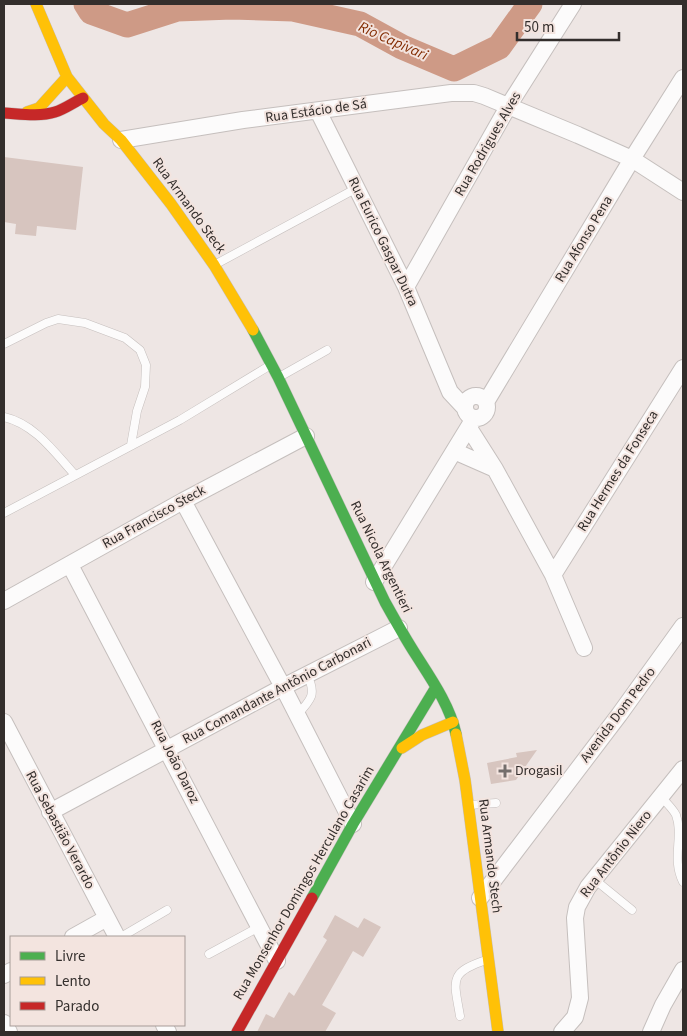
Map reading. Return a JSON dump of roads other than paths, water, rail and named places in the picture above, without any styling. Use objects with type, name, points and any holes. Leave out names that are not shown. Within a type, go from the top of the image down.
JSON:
[{"type":"main road","name":"Rua Armando Steck","points":[[36,4],[67,77],[104,124],[121,140],[171,204],[214,265],[278,377],[306,436]]},
{"type":"main road","points":[[19,114],[39,108],[67,77]]},
{"type":"main road","points":[[4,113],[36,115],[56,111],[84,98]]},
{"type":"main road","name":"Rua Nicola Argentieri","points":[[306,436],[374,582],[399,628],[436,687]]},
{"type":"main road","name":"Rua Armando Stech","points":[[436,687],[453,722],[465,780],[498,1032]]},
{"type":"main road","name":"Rua Monsenhor Domingos Herculano Casarim","points":[[237,1032],[353,824],[436,687]]},
{"type":"main road","name":"Rua Monsenhor Domingos Herculano Casarim","points":[[399,750],[422,735],[453,722]]},
{"type":"street","name":"Rua Rodrigues Alves","points":[[406,287],[509,105],[573,4]]},
{"type":"street","name":"Rua Afonso Pena","points":[[374,582],[454,451],[473,410],[683,78]]},
{"type":"street","name":"Rua Estácio de Sá","points":[[121,140],[243,120],[451,92],[464,92],[484,96],[509,105],[632,159],[683,192]]},
{"type":"street","name":"Rua Eurico Gaspar Dutra","points":[[318,110],[406,287],[450,392],[473,410],[495,469],[553,575],[584,648]]},
{"type":"street","name":"Rua Hermes da Fonseca","points":[[553,575],[683,368]]},
{"type":"street","name":"Rua Francisco Steck","points":[[4,600],[70,565],[183,500],[306,436]]},
{"type":"street","points":[[454,451],[495,469]]},
{"type":"street","points":[[183,500],[283,687],[353,824]]},
{"type":"street","name":"Rua João Daroz","points":[[70,565],[168,748],[277,961]]},
{"type":"street","name":"Avenida Dom Pedro","points":[[480,898],[619,715],[683,626]]},
{"type":"street","name":"Rua Comandante Antônio Carbonari","points":[[50,812],[283,687],[399,628]]},
{"type":"street","name":"Rua Sebastião Verardo","points":[[4,722],[50,812],[117,936]]},
{"type":"street","name":"Rua Antônio Niero","points":[[562,1032],[575,1017],[580,998],[576,907],[594,879],[683,770]]},
{"type":"street","points":[[75,936],[107,918]]},
{"type":"street","points":[[651,1032],[663,1005],[683,970]]},
{"type":"street","points":[[4,1023],[9,1032]]},
{"type":"lane","points":[[214,265],[357,188]]},
{"type":"lane","points":[[4,344],[46,322],[58,319],[85,323],[125,338],[133,344],[140,350],[146,365],[146,372],[145,386],[137,411],[131,445]]},
{"type":"lane","points":[[278,377],[327,350]]},
{"type":"lane","points":[[4,513],[180,420],[271,364]]},
{"type":"lane","points":[[4,417],[14,419],[40,436],[75,475]]},
{"type":"lane","points":[[297,715],[313,693],[312,685],[306,675]]},
{"type":"lane","points":[[661,797],[675,813],[678,822],[678,870],[683,882]]},
{"type":"lane","points":[[468,805],[496,803]]},
{"type":"lane","points":[[594,879],[632,910]]},
{"type":"lane","points":[[123,936],[167,910]]},
{"type":"lane","points":[[209,954],[259,927]]},
{"type":"lane","points":[[460,1016],[454,984],[467,967],[488,959]]},
{"type":"waterway","name":"Rio Capivari","points":[[86,4],[91,12],[127,25],[177,9],[232,7],[293,9],[360,24],[402,47],[454,69],[499,47],[530,4]]},
{"type":"place","name":"Drogasil","points":[[505,771]]}]
